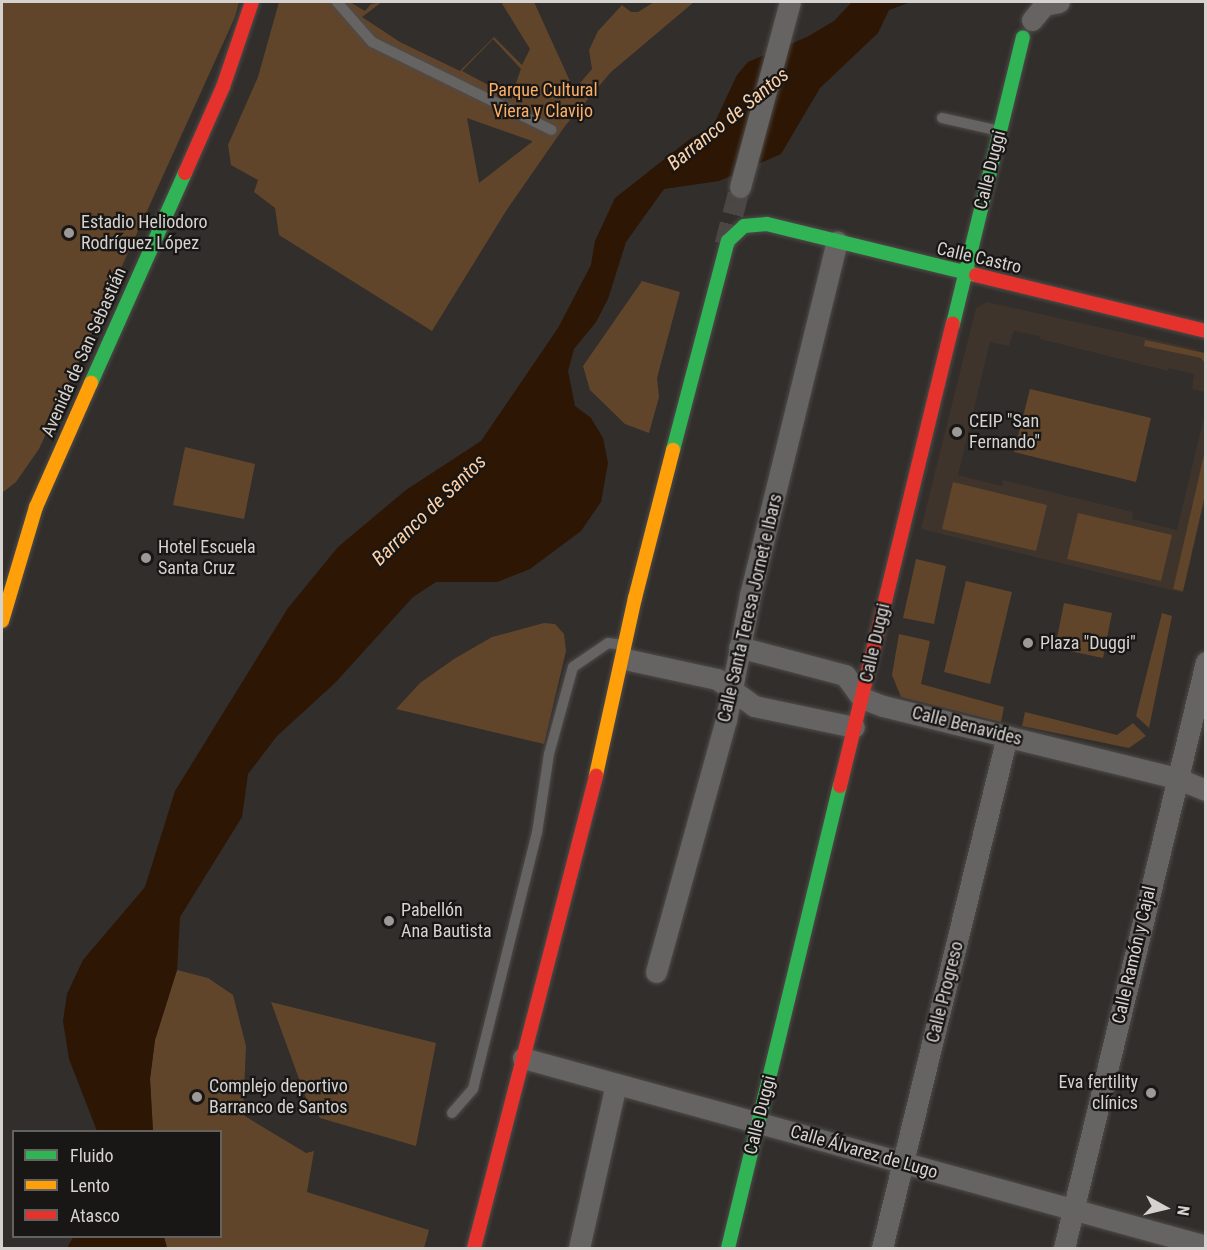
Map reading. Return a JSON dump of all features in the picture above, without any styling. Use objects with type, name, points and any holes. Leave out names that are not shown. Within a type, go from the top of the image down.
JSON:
[{"type":"street","name":"Avenida de San Sebastián","points":[[2,621],[39,499],[230,72],[252,2]]},
{"type":"street","points":[[740,187],[790,2]]},
{"type":"street","name":"Calle Duggi","points":[[728,1248],[999,131],[1027,28],[1044,5],[1059,2]]},
{"type":"street","name":"Calle Castro","points":[[626,652],[635,598],[722,255],[728,241],[744,226],[767,224],[1206,332]]},
{"type":"street","name":"Calle Santa Teresa Jornet e Ibars","points":[[656,972],[731,690],[739,647],[837,242]]},
{"type":"street","points":[[739,647],[845,675],[862,698]]},
{"type":"street","points":[[474,1248],[626,652],[717,679],[754,706],[854,727]]},
{"type":"street","name":"Calle Ramón y Cajal","points":[[1064,1248],[1176,778],[1206,662]]},
{"type":"street","name":"Calle Benavides","points":[[862,698],[1176,778],[1206,790]]},
{"type":"street","name":"Calle Progreso","points":[[882,1248],[1007,736]]},
{"type":"street","name":"Calle Álvarez de Lugo","points":[[523,1058],[1206,1246]]},
{"type":"street","points":[[579,1248],[616,1084]]},
{"type":"lane","points":[[337,2],[372,42],[552,130]]},
{"type":"lane","points":[[942,118],[999,131]]},
{"type":"lane","points":[[452,1113],[473,1089],[537,833],[549,754],[573,667],[608,643],[626,652]]},
{"type":"shaded area","name":"CEIP \"San Fernando\"","points":[[987,302],[1205,351],[1144,345],[1201,358],[1205,364],[1205,392],[1192,389],[1194,374],[1169,368],[1168,371],[1040,339],[1040,336],[1014,331],[1009,346],[990,342],[958,475],[1002,486],[1003,480],[1133,512],[1132,519],[1177,530],[1205,413],[1205,450],[1174,585],[1183,591],[1205,495],[1205,500],[1183,593],[921,529],[976,308]]},
{"type":"green space","name":"Estadio Heliodoro Rodríguez López","points":[[2,2],[239,2],[235,17],[39,449],[16,482],[2,493]]},
{"type":"green space","name":"Parque Cultural Viera y Clavijo","points":[[279,2],[350,2],[365,11],[371,4],[382,2],[362,17],[400,42],[460,71],[494,37],[522,65],[530,49],[501,2],[534,2],[574,90],[592,69],[589,50],[598,31],[622,5],[631,12],[638,12],[654,2],[694,2],[611,72],[565,126],[506,211],[432,331],[279,235],[275,208],[254,192],[258,180],[231,165],[228,145],[258,77]],"holes":[[[493,39],[521,69],[511,97],[462,71]],[[467,118],[532,141],[532,142],[479,183]]]},
{"type":"green space","points":[[642,281],[680,292],[657,378],[659,397],[649,433],[625,424],[590,390],[583,366]]},
{"type":"green space","points":[[1145,340],[1205,353],[1205,364],[1201,358],[1144,346]]},
{"type":"green space","points":[[1030,389],[1151,418],[1136,482],[1014,452]]},
{"type":"green space","points":[[185,447],[255,464],[244,519],[173,505]]},
{"type":"green space","points":[[1205,450],[1205,495],[1183,591],[1173,589]]},
{"type":"green space","points":[[953,482],[1047,505],[1036,551],[942,529]]},
{"type":"green space","points":[[1078,513],[1172,535],[1161,581],[1067,559]]},
{"type":"green space","points":[[916,559],[946,566],[934,624],[903,618]]},
{"type":"green space","points":[[966,581],[1012,592],[990,684],[944,672]]},
{"type":"green space","points":[[1064,603],[1112,613],[1103,658],[1055,648]]},
{"type":"green space","points":[[1162,613],[1172,616],[1149,728],[1136,716]]},
{"type":"green space","points":[[544,623],[555,624],[564,634],[566,651],[544,744],[396,709],[420,683],[454,659],[492,637]]},
{"type":"green space","points":[[899,634],[930,641],[921,684],[1004,707],[1001,722],[901,697],[892,675]]},
{"type":"green space","points":[[1025,712],[1117,735],[1133,723],[1146,736],[1129,748],[1022,726]]},
{"type":"green space","name":"Complejo deportivo Barranco de Santos","points":[[177,970],[208,978],[233,995],[246,1046],[243,1115],[306,1153],[314,1151],[307,1192],[429,1230],[424,1248],[167,1248],[164,1238],[222,1238],[222,1130],[153,1130],[150,1079],[155,1040]]},
{"type":"green space","points":[[271,1002],[436,1043],[416,1146],[320,1118],[306,1098]]},
{"type":"water","name":"Barranco de Santos","points":[[852,2],[911,2],[889,10],[878,33],[820,88],[781,154],[719,181],[664,189],[626,242],[608,299],[596,322],[574,349],[568,371],[575,406],[591,418],[603,438],[608,463],[601,502],[581,531],[530,569],[497,582],[436,582],[413,597],[335,683],[277,736],[248,774],[242,817],[180,917],[177,970],[155,1040],[150,1079],[153,1130],[97,1130],[69,1059],[63,1021],[67,994],[83,960],[145,887],[175,791],[288,608],[338,547],[406,490],[481,441],[558,328],[591,265],[595,241],[615,198],[690,139],[713,126],[737,75],[748,62],[807,37],[834,21]]},
{"type":"water","points":[[73,1238],[164,1238],[167,1248],[67,1248]]},
{"type":"tunnel","points":[[725,244],[740,187]]},
{"type":"traffic: fast","points":[[953,324],[1023,37]]},
{"type":"traffic: fast","points":[[91,383],[185,173]]},
{"type":"traffic: fast","points":[[673,450],[728,241],[744,226],[767,224],[976,275]]},
{"type":"traffic: fast","points":[[728,1248],[840,786]]},
{"type":"traffic: slow","points":[[2,621],[36,507],[91,383]]},
{"type":"traffic: slow","points":[[596,775],[635,598],[673,450]]},
{"type":"traffic: jam","points":[[185,173],[223,87],[252,2]]},
{"type":"traffic: jam","points":[[976,275],[1206,331]]},
{"type":"traffic: jam","points":[[840,786],[953,324]]},
{"type":"traffic: jam","points":[[474,1248],[596,775]]},
{"type":"place","name":"Estadio Heliodoro Rodríguez López","points":[[69,233]]},
{"type":"place","name":"CEIP \"San Fernando\"","points":[[957,432]]},
{"type":"place","name":"Hotel Escuela Santa Cruz","points":[[146,558]]},
{"type":"place","name":"Plaza \"Duggi\"","points":[[1028,643]]},
{"type":"place","name":"Pabellón Ana Bautista","points":[[389,921]]},
{"type":"place","name":"Eva fertility clínics","points":[[1151,1093]]},
{"type":"place","name":"Complejo deportivo Barranco de Santos","points":[[197,1097]]}]
